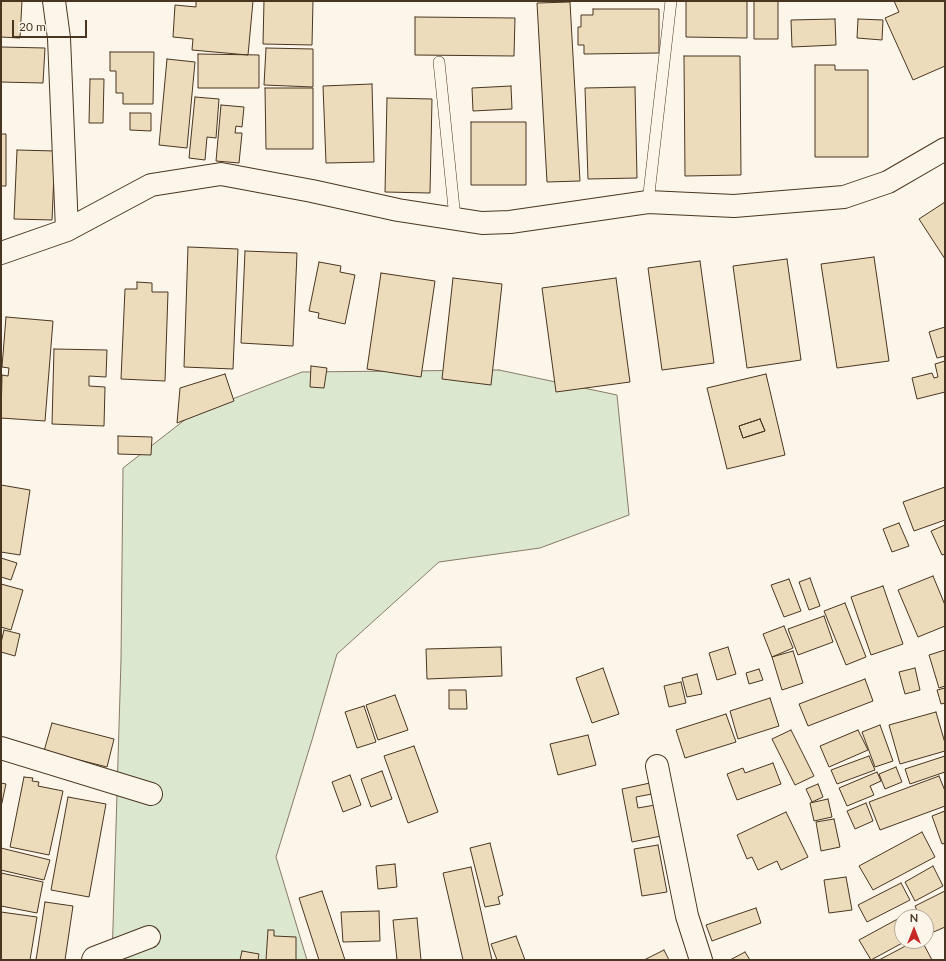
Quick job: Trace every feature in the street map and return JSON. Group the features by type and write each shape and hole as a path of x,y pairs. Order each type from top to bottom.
{"street":[{"path":"54,1 59,38 67,230"},
{"path":"1,252 67,230 151,185 222,174 312,191 398,210 482,223 510,222 648,202 734,206 844,197 888,182 945,150"},
{"path":"1,748 151,794"},
{"path":"657,766 687,916 702,960"},
{"path":"93,960 94,958 149,937"}],"lane":[{"path":"648,202 671,1"},
{"path":"440,62 455,218"}],"green space":[{"path":"499,370 617,395 629,515 540,548 439,562 337,654 276,857 307,960 112,960 121,660 123,468 191,415 302,372"}],"building":[{"path":"1,1 22,1 20,38 1,37"},
{"path":"196,1 253,1 248,55 192,50 193,39 173,37 175,5 196,7"},
{"path":"264,1 313,1 312,45 263,44"},
{"path":"686,1 747,1 747,38 686,37"},
{"path":"754,1 778,1 778,39 754,39"},
{"path":"894,1 945,1 945,66 913,80 885,18 899,12"},
{"path":"570,2 580,181 547,182 537,3"},
{"path":"593,9 659,9 659,53 584,54 584,45 578,45 578,27 581,27 581,15 593,15"},
{"path":"415,17 515,18 514,56 415,55"},
{"path":"835,19 836,45 792,47 791,20"},
{"path":"858,19 883,20 882,40 857,38"},
{"path":"1,47 45,48 43,83 1,82"},
{"path":"266,48 313,49 313,87 264,85"},
{"path":"110,52 154,52 153,104 123,104 123,93 116,93 116,71 110,71"},
{"path":"198,54 259,55 259,88 198,88"},
{"path":"684,56 740,56 741,175 685,176"},
{"path":"167,59 195,62 187,148 159,145"},
{"path":"815,65 835,65 835,70 868,70 868,157 815,157"},
{"path":"90,79 104,79 103,123 89,123"},
{"path":"372,84 374,162 326,163 323,86"},
{"path":"511,86 512,109 473,111 472,88"},
{"path":"635,87 637,178 588,179 585,88"},
{"path":"265,88 313,88 313,149 266,149"},
{"path":"195,97 219,99 216,138 207,137 205,160 189,158"},
{"path":"387,98 432,99 430,193 385,192"},
{"path":"221,105 244,107 242,127 236,126 235,133 242,133 239,163 216,161"},
{"path":"130,113 151,113 151,131 130,130"},
{"path":"471,122 526,122 526,185 471,185"},
{"path":"1,134 6,134 6,186 1,186"},
{"path":"17,150 55,151 52,220 14,219"},
{"path":"945,202 945,259 919,219"},
{"path":"188,247 238,249 233,369 184,367"},
{"path":"245,251 297,253 293,346 241,343"},
{"path":"874,257 889,361 837,368 821,264"},
{"path":"787,259 801,360 747,368 733,266"},
{"path":"700,261 714,363 662,370 648,268"},
{"path":"319,262 341,266 340,272 355,275 345,324 318,318 319,313 309,311"},
{"path":"381,273 435,281 421,377 367,369"},
{"path":"453,278 502,284 491,385 442,379"},
{"path":"616,278 630,382 556,392 542,288"},
{"path":"137,282 152,283 152,292 168,292 165,381 121,379 125,289 137,289"},
{"path":"6,317 53,321 45,421 1,418 2,375 8,376 9,368 2,367"},
{"path":"945,327 945,356 937,358 929,332"},
{"path":"54,349 107,350 106,377 89,376 89,386 105,387 104,426 52,424"},
{"path":"945,361 945,392 917,399 912,378 932,373 934,378 938,377 935,364"},
{"path":"311,366 327,368 324,388 310,387"},
{"path":"225,374 234,401 177,423 180,388"},
{"path":"766,374 785,455 727,469 707,388","holes":["760,419 765,431 743,438 739,426"]},
{"path":"760,419 765,431 743,438 739,426"},
{"path":"118,436 152,437 151,455 118,454"},
{"path":"1,485 30,490 20,555 1,552"},
{"path":"945,487 945,520 914,531 903,502"},
{"path":"899,523 909,546 892,552 883,529"},
{"path":"945,525 945,554 942,555 931,531"},
{"path":"1,558 17,563 11,580 1,577"},
{"path":"933,576 945,605 945,626 918,637 898,590"},
{"path":"810,578 820,606 809,610 799,582"},
{"path":"789,579 801,611 784,617 771,585"},
{"path":"1,584 23,590 11,630 1,627"},
{"path":"883,586 903,644 871,655 851,597"},
{"path":"845,603 866,657 846,665 824,611"},
{"path":"824,616 833,642 798,655 788,629"},
{"path":"784,626 793,648 772,657 763,634"},
{"path":"4,630 20,634 15,656 1,652 1,643"},
{"path":"501,647 502,676 427,679 426,649"},
{"path":"728,647 736,674 717,680 709,653"},
{"path":"945,650 945,686 939,688 929,655"},
{"path":"793,651 803,683 782,690 772,657"},
{"path":"603,668 619,714 592,723 576,678"},
{"path":"915,668 920,690 905,694 899,672"},
{"path":"759,669 763,680 749,684 746,673"},
{"path":"697,674 702,694 687,697 682,678"},
{"path":"865,679 873,701 808,726 799,704"},
{"path":"681,682 686,703 669,707 664,686"},
{"path":"945,688 945,703 941,704 937,690"},
{"path":"449,690 466,690 467,709 449,709"},
{"path":"395,695 408,730 378,740 366,705"},
{"path":"770,698 779,726 738,739 730,711"},
{"path":"364,706 376,742 357,748 345,712"},
{"path":"936,712 945,743 945,751 900,764 889,725"},
{"path":"726,714 736,742 685,758 676,730"},
{"path":"52,723 114,739 107,767 44,751"},
{"path":"880,725 893,761 875,767 862,732"},
{"path":"791,730 814,776 795,785 772,739"},
{"path":"858,730 868,750 829,767 820,746"},
{"path":"588,735 596,765 558,775 550,744"},
{"path":"414,746 438,812 408,823 384,756"},
{"path":"869,756 875,770 837,784 831,770"},
{"path":"945,756 945,772 910,784 905,769"},
{"path":"773,763 781,784 737,800 727,774 743,768 745,773"},
{"path":"896,767 902,782 885,789 879,774"},
{"path":"382,771 392,799 371,807 361,779"},
{"path":"877,772 881,781 870,786 874,795 847,806 839,788"},
{"path":"350,775 361,805 343,812 332,782"},
{"path":"939,776 945,791 945,806 880,830 869,802"},
{"path":"24,777 33,778 32,781 39,782 38,786 63,791 49,855 10,847"},
{"path":"1,783 6,784 1,807"},
{"path":"650,783 652,794 636,797 638,808 655,805 661,836 632,842 622,789"},
{"path":"818,784 823,797 812,802 806,789"},
{"path":"68,797 106,804 89,897 51,890"},
{"path":"828,799 832,817 814,821 810,803"},
{"path":"866,803 873,821 855,829 847,811"},
{"path":"945,811 945,843 942,844 932,816"},
{"path":"786,812 808,857 781,870 777,861 758,870 752,857 747,859 737,835"},
{"path":"834,819 840,847 821,851 816,822"},
{"path":"922,832 935,857 873,890 859,866"},
{"path":"490,843 503,895 498,897 500,904 485,907 470,848"},
{"path":"658,845 667,892 642,896 634,849"},
{"path":"1,848 50,860 44,880 1,870"},
{"path":"395,864 397,887 378,889 376,866"},
{"path":"933,866 943,886 915,901 905,882"},
{"path":"471,867 492,960 463,960 443,873"},
{"path":"1,873 43,882 37,913 1,906"},
{"path":"846,877 852,910 829,913 824,880"},
{"path":"901,883 910,900 867,922 858,905"},
{"path":"322,891 345,960 319,960 299,898"},
{"path":"945,891 945,927 934,932 934,909 916,909 915,906"},
{"path":"45,902 73,906 65,960 36,960"},
{"path":"756,908 761,923 712,941 706,925"},
{"path":"379,911 380,941 343,942 341,912"},
{"path":"1,912 37,917 30,960 1,960"},
{"path":"417,918 421,960 397,960 393,920"},
{"path":"894,921 894,948 871,960 859,940"},
{"path":"268,930 274,930 274,936 296,937 296,960 266,960"},
{"path":"516,936 525,960 497,960 491,944"},
{"path":"900,949 926,949 932,960 879,960"},
{"path":"664,950 669,960 644,960"},
{"path":"242,951 259,954 258,960 240,960"},
{"path":"745,952 750,960 730,960"}]}
